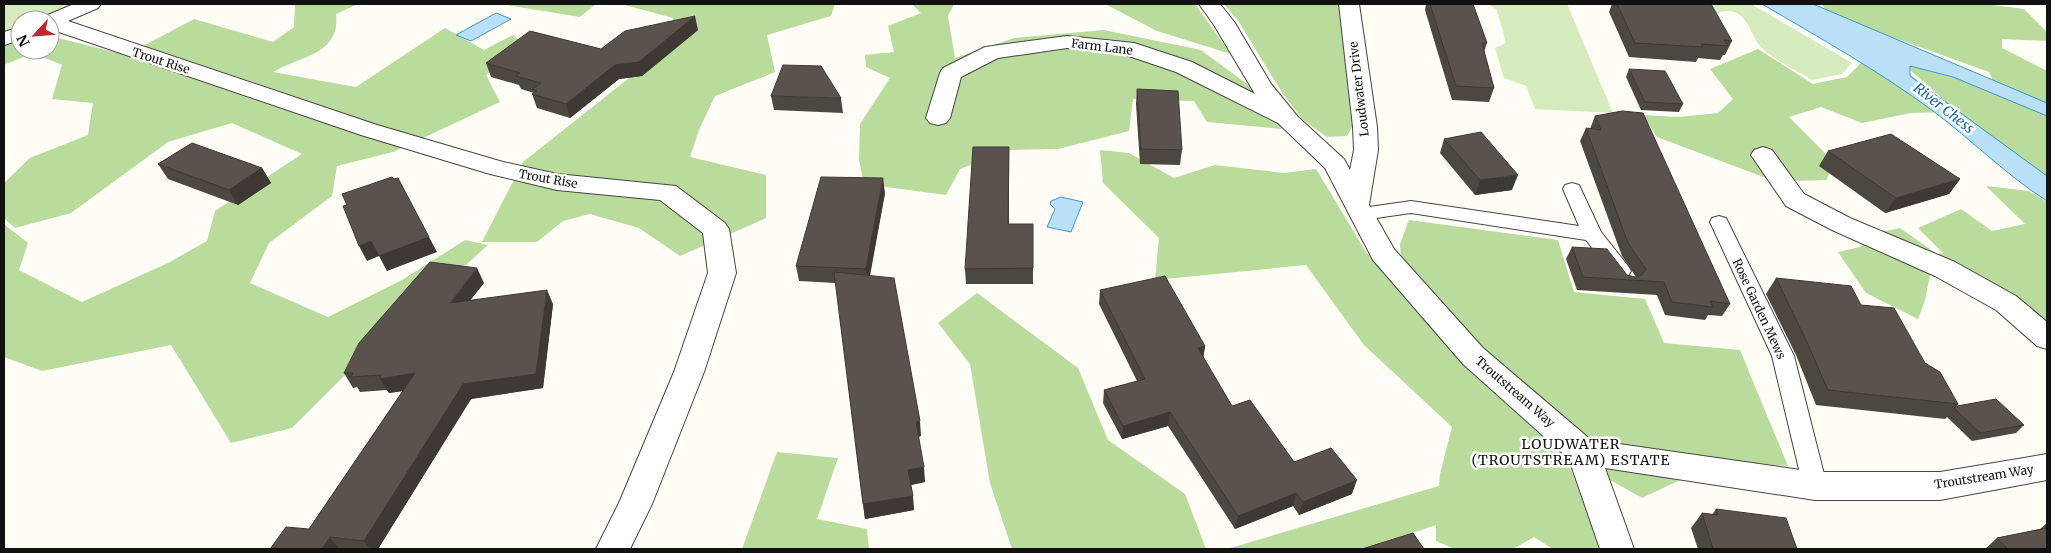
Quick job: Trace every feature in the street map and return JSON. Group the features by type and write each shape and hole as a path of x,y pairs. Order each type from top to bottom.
{"street":[{"path":"60,18 91,4"},
{"name":"Troutstream Way","path":"1208,4 1224,23 1261,87 1290,122 1335,164 1383,254 1473,356 1583,452 1815,486 1940,486 2047,467"},
{"name":"Loudwater Drive","path":"1349,4 1366,127 1366,150 1360,209"},
{"name":"Trout Rise","path":"60,25 369,130 499,169 557,182 667,192 716,230 722,273 688,372 635,504 613,549"},
{"name":"Farm Lane","path":"938,118 951,72 993,52 1067,42 1126,48 1184,67 1290,122"},
{"path":"1763,155 1795,200 1841,224 1945,269 2006,303 2047,338"},
{"path":"1583,452 1617,549"}],"lane":[{"path":"1572,189 1592,234 1628,281"},
{"path":"1360,209 1411,207 1592,234"},
{"name":"Rose Garden Mews","path":"1718,222 1783,356 1815,486"}],"green space":[{"path":"4,4 76,4 60,10 10,10 10,30 4,32"},
{"path":"295,4 358,4 336,14 336,28 332,38 325,46 273,72 356,87 445,28 484,50 513,35 525,46 486,75 500,102 393,152 337,166 332,196 269,243 250,283 328,317 402,280 465,240 488,245 368,352 292,428 231,443 171,345 42,371 4,357 4,224 28,243 19,270 82,302 168,263 207,241 215,211 302,154 232,123 168,142 71,213 15,228 4,218 4,183 30,158 88,135 93,103 52,99 62,65 50,60 60,60 60,38 126,55 194,19 273,42 294,27"},
{"path":"501,4 596,4 580,17"},
{"path":"621,4 835,4 831,16 767,35 775,72 715,96 699,130 690,157 766,175 766,218 680,256 639,228 590,214 563,221 537,242 482,242 523,162 662,52 673,18"},
{"path":"912,4 954,4 948,16 955,58 1014,38 1104,30 1201,50 1251,87 1282,129 1207,122 1194,101 1133,99 1129,131 1058,149 1008,150 960,169 946,195 864,184 859,160 860,124 890,78 866,67 865,55 894,52 888,26 921,13"},
{"path":"1101,4 1195,4 1231,54 1157,31 1107,5"},
{"path":"1224,4 1339,4 1353,125 1347,136 1327,137 1302,119 1281,91 1239,22"},
{"path":"1488,4 1567,4 1613,113 1535,109 1526,86 1504,78 1495,48 1506,43 1497,10"},
{"path":"1699,4 1751,4 1852,63 1842,74 1812,80 1765,51 1759,45 1743,18 1737,13 1730,11 1720,12 1717,15"},
{"path":"1822,4 1985,4 2024,9 2047,32 2047,41 2002,39 2002,48 2047,71 2047,193 1898,59 1997,89 1989,72 1828,14"},
{"path":"10,41 10,60 16,60 4,65 4,43"},
{"path":"1758,49 1813,84 1847,77 1867,57 1899,65 1955,112 1911,113 1862,123 1821,107 1789,117 1832,160 1827,180 1792,181 1766,178 1657,137 1643,115 1679,117 1718,113 1733,99 1710,69"},
{"path":"1100,150 1129,153 1174,178 1215,165 1284,173 1316,169 1366,252 1412,299 1401,258 1400,244 1409,220 1558,240 1574,292 1645,299 1664,343 1740,350 1788,466 1720,461 1642,498 1566,455 1600,549 1553,549 1534,537 1513,549 1455,549 1436,541 1436,525 1365,549 1227,549 1439,486 1440,474 1452,427 1364,345 1306,265 1155,280 1159,238 1103,183"},
{"path":"1986,186 2029,191 2047,202 2047,332 2012,303 1936,269 1930,275 1925,300 1918,319 1866,293 1838,252 1860,247 1876,233 1900,228 1937,254 1943,253 1918,228 1961,209 1992,231 2025,224"},
{"path":"977,293 1078,368 1108,440 1185,494 1206,549 1012,549 990,483 970,364 938,323"},
{"path":"777,452 838,458 817,519 867,529 869,549 742,549"}],"water":[{"name":"River Chess","path":"1762,4 1813,4 2047,103 2047,116 1953,77 1910,66 1910,76 2047,176 2047,201 2017,180 1913,96 1849,55"},
{"path":"496,13 511,19 471,41 456,35"},
{"path":"1061,197 1083,202 1071,232 1047,227 1055,209 1050,204 1051,201"}],"building":[{"path":"1430,4 1473,4 1487,43 1482,43 1494,88 1456,86"},
{"path":"1617,4 1711,4 1732,41 1724,40 1728,46 1701,44 1703,47 1635,43"},
{"path":"695,16 639,62 615,65 566,104 532,94 537,91 533,89 541,83 516,76 520,73 486,63 530,31 601,49 625,31"},
{"path":"783,65 821,66 841,98 771,96"},
{"path":"1629,69 1665,71 1683,104 1645,102"},
{"path":"1137,89 1178,91 1182,150 1141,149"},
{"path":"1622,111 1643,113 1730,304 1710,301 1713,307 1672,302 1664,282 1583,277 1572,247 1607,249 1627,275 1635,277 1642,275 1646,269 1628,243 1586,128 1601,130 1595,116"},
{"path":"1481,132 1518,175 1480,180 1444,139"},
{"path":"1891,134 1960,179 1896,198 1828,151"},
{"path":"192,143 262,168 229,190 158,164"},
{"path":"973,147 1009,147 1008,224 1033,224 1033,268 965,269"},
{"path":"392,177 394,179 398,178 429,237 379,256 371,241 359,246 343,206 347,205 342,194"},
{"path":"821,177 883,178 866,269 796,266"},
{"path":"430,262 477,268 450,303 547,290 536,374 463,384 364,541 330,537 322,549 270,549 286,527 309,529 415,373 380,379 381,375 351,377 353,373 344,373 359,343"},
{"path":"834,272 894,278 920,421 916,422 924,467 908,470 913,496 863,504"},
{"path":"1165,276 1205,346 1198,348 1232,406 1250,400 1294,462 1331,448 1357,480 1303,502 1296,493 1238,516 1170,412 1123,426 1104,390 1145,379 1100,290"},
{"path":"1776,278 1851,286 1861,305 1894,308 1925,363 1940,372 1958,404 1828,390"},
{"path":"1996,399 2024,425 1980,433 1954,408 1957,406"},
{"path":"1716,509 1786,518 1797,549 1713,549 1702,513 1718,515"},
{"path":"2047,528 2047,549 2008,549 1997,538"},
{"path":"1413,533 1424,549 1362,549"}],"district":[{"name":"LOUDWATER (TROUTSTREAM) ESTATE","path":"1571,452"}]}
